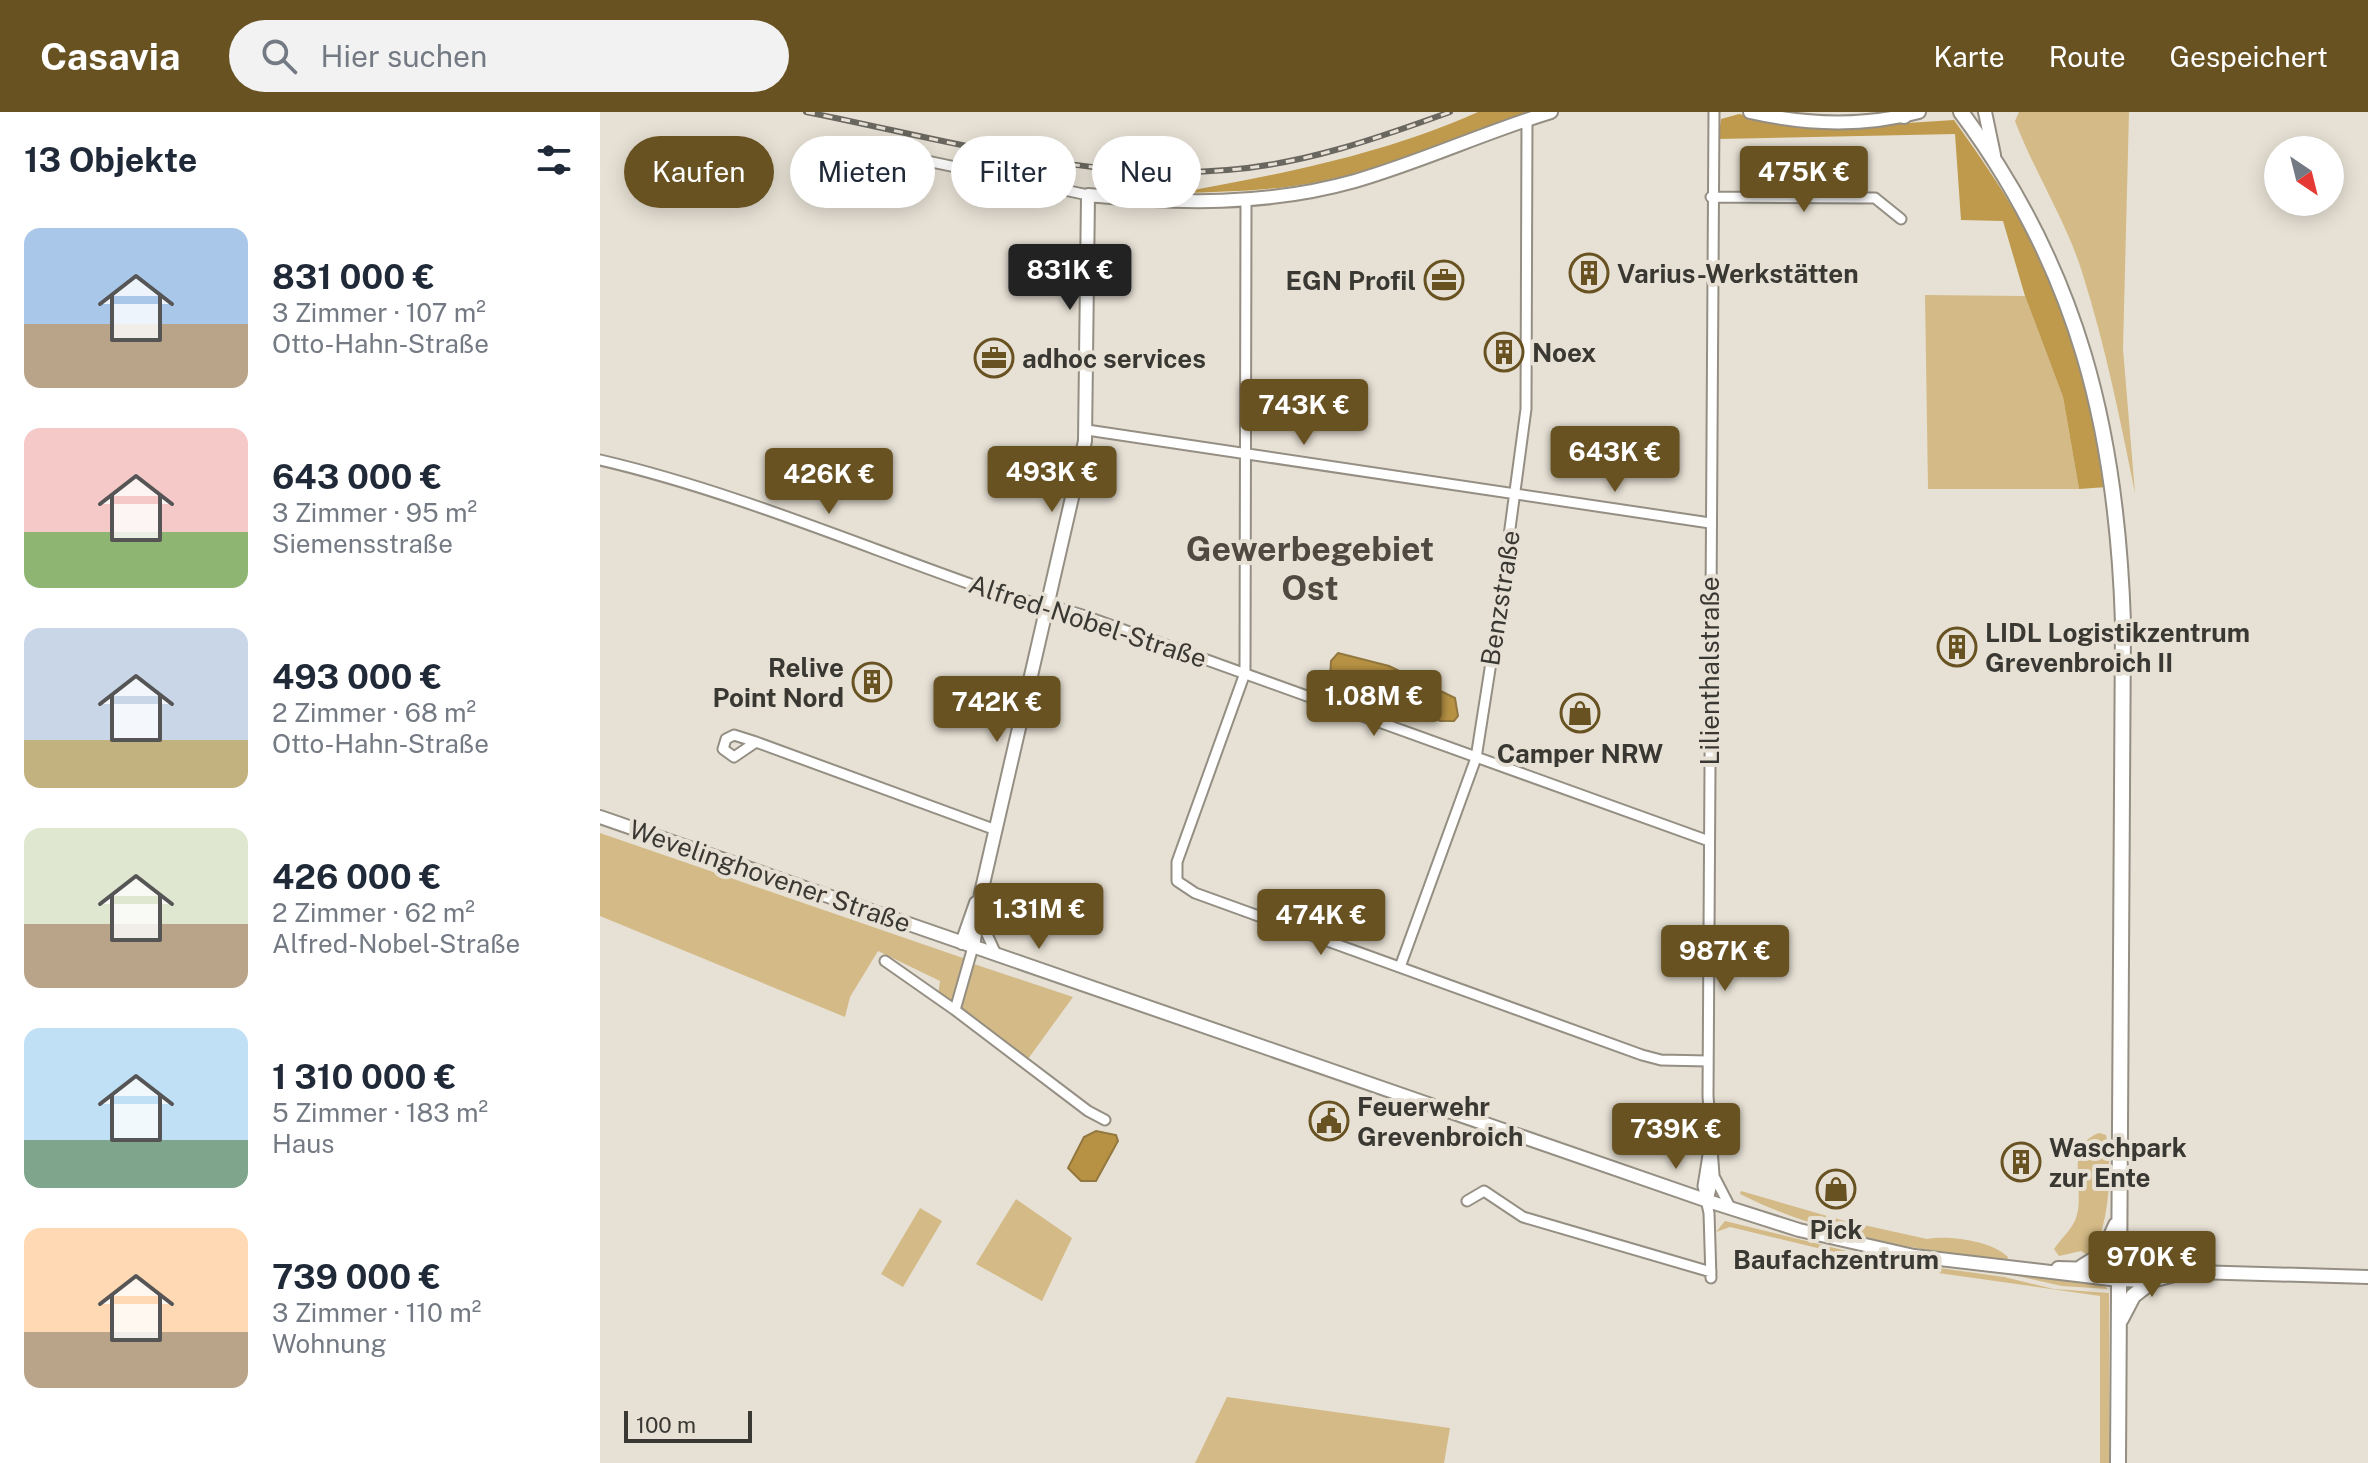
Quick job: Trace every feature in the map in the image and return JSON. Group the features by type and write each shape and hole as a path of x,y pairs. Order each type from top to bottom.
{"main road":[{"path":"1961,112 1996,162 2038,233 2071,308 2097,393 2115,492 2123,623 2118,1463"},
{"path":"2082,1267 2095,1261 2106,1250 2120,1213"},
{"path":"2119,1323 2133,1296 2152,1281"}],"street":[{"path":"935,163 1088,195 1180,202 1246,201 1355,181 1551,112"},
{"name":"Lilienthalstraße","path":"1714,112 1711,197 1708,1061 1710,1146 1714,1175 1731,1209"},
{"path":"1750,112 1831,123 1919,112"},
{"path":"1985,112 1988,137 1996,162"},
{"name":"Benzstraße","path":"1400,967 1476,758 1515,495 1527,383 1527,120"},
{"path":"955,1010 1050,604 1087,430 1088,195"},
{"path":"1711,197 1875,198 1901,219"},
{"path":"1246,201 1245,673 1177,862 1177,881 1195,893 1642,1055 1661,1060 1708,1061"},
{"path":"1087,430 1710,523"},
{"name":"Alfred-Nobel-Straße","path":"600,460 766,511 994,592 1050,604 1709,841"},
{"path":"756,742 996,830"},
{"name":"Wevelinghovener Straße","path":"600,817 1731,1209 1877,1248 1942,1260 2119,1274"},
{"path":"981,893 980,919 987,941 999,956"},
{"path":"968,945 980,919"},
{"path":"885,961 1088,1111 1105,1120"},
{"name":"Lilienthalstraße","path":"1467,1201 1484,1191 1523,1217 1711,1275 1708,1201 1703,1177 1710,1146"},
{"name":"Lilienthalstraße","path":"1708,1201 1714,1175"},
{"name":"Wevelinghovener Straße","path":"2039,1270 2082,1267 2119,1274"},
{"path":"2119,1274 2152,1281 2178,1274"},
{"path":"2119,1274 2368,1277"}],"shaded area":[{"path":"1478,112 1529,112 1422,152 1340,177 1279,188 1201,193 1201,188 1368,152"},
{"path":"2019,112 2129,112 2123,349 2135,493 2112,382 2076,253 2015,121"},
{"path":"1739,114 1813,129 1954,120 2032,241 2053,287 2082,371 2107,487 2079,489 2063,397 2025,296 2003,221 1961,220 1955,134 1718,139 1721,119"},
{"path":"1925,295 2025,296 2063,397 2079,489 1928,489"},
{"path":"1338,653 1389,666 1455,698 1458,716 1454,721 1440,721 1330,679 1331,661"},
{"path":"600,833 963,958 965,961 955,1000 952,1003 938,996 940,981 878,951 850,997 845,1017 600,916"},
{"path":"974,964 1073,997 1028,1059 961,1009"},
{"path":"1096,1131 1116,1135 1118,1141 1096,1181 1081,1181 1068,1168 1084,1137"},
{"path":"2099,1133 2106,1135 2109,1162 2108,1198 2101,1232 2088,1255 2081,1251 2059,1256 2054,1249 2074,1222 2078,1207 2078,1170 2082,1148 2088,1139"},
{"path":"1741,1191 1841,1220 1927,1239 1981,1243 2008,1257 2007,1260 1904,1246 1837,1231 1772,1208 1740,1194"},
{"path":"1016,1199 1072,1238 1042,1301 976,1264"},
{"path":"920,1208 942,1221 903,1287 881,1274"},
{"path":"1725,1221 1883,1260 2004,1277 2054,1289 2109,1293 2109,1463 2100,1463 2100,1296 1896,1267 1730,1227 1716,1232"},
{"path":"1744,1221 1895,1257 2102,1284 2108,1289 2062,1286 2013,1275 1900,1260"},
{"path":"1227,1397 1450,1428 1444,1463 1195,1463"}],"railway":[{"path":"806,112 1015,156 1121,170 1174,172 1256,167 1313,156 1450,112"}],"place":[{"name":"Varius-Werkstätten","path":"1589,273"},
{"name":"EGN Profil","path":"1444,280"},
{"name":"Noex","path":"1504,352"},
{"name":"adhoc services","path":"994,358"},
{"name":"LIDL Logistikzentrum Grevenbroich II","path":"1957,647"},
{"name":"Relive Point Nord","path":"872,682"},
{"name":"Camper NRW","path":"1580,713"},
{"name":"Feuerwehr Grevenbroich","path":"1329,1121"},
{"name":"Waschpark zur Ente","path":"2021,1162"},
{"name":"Pick Baufachzentrum","path":"1836,1189"}],"district":[{"name":"Gewerbegebiet Ost","path":"1310,568"}]}
